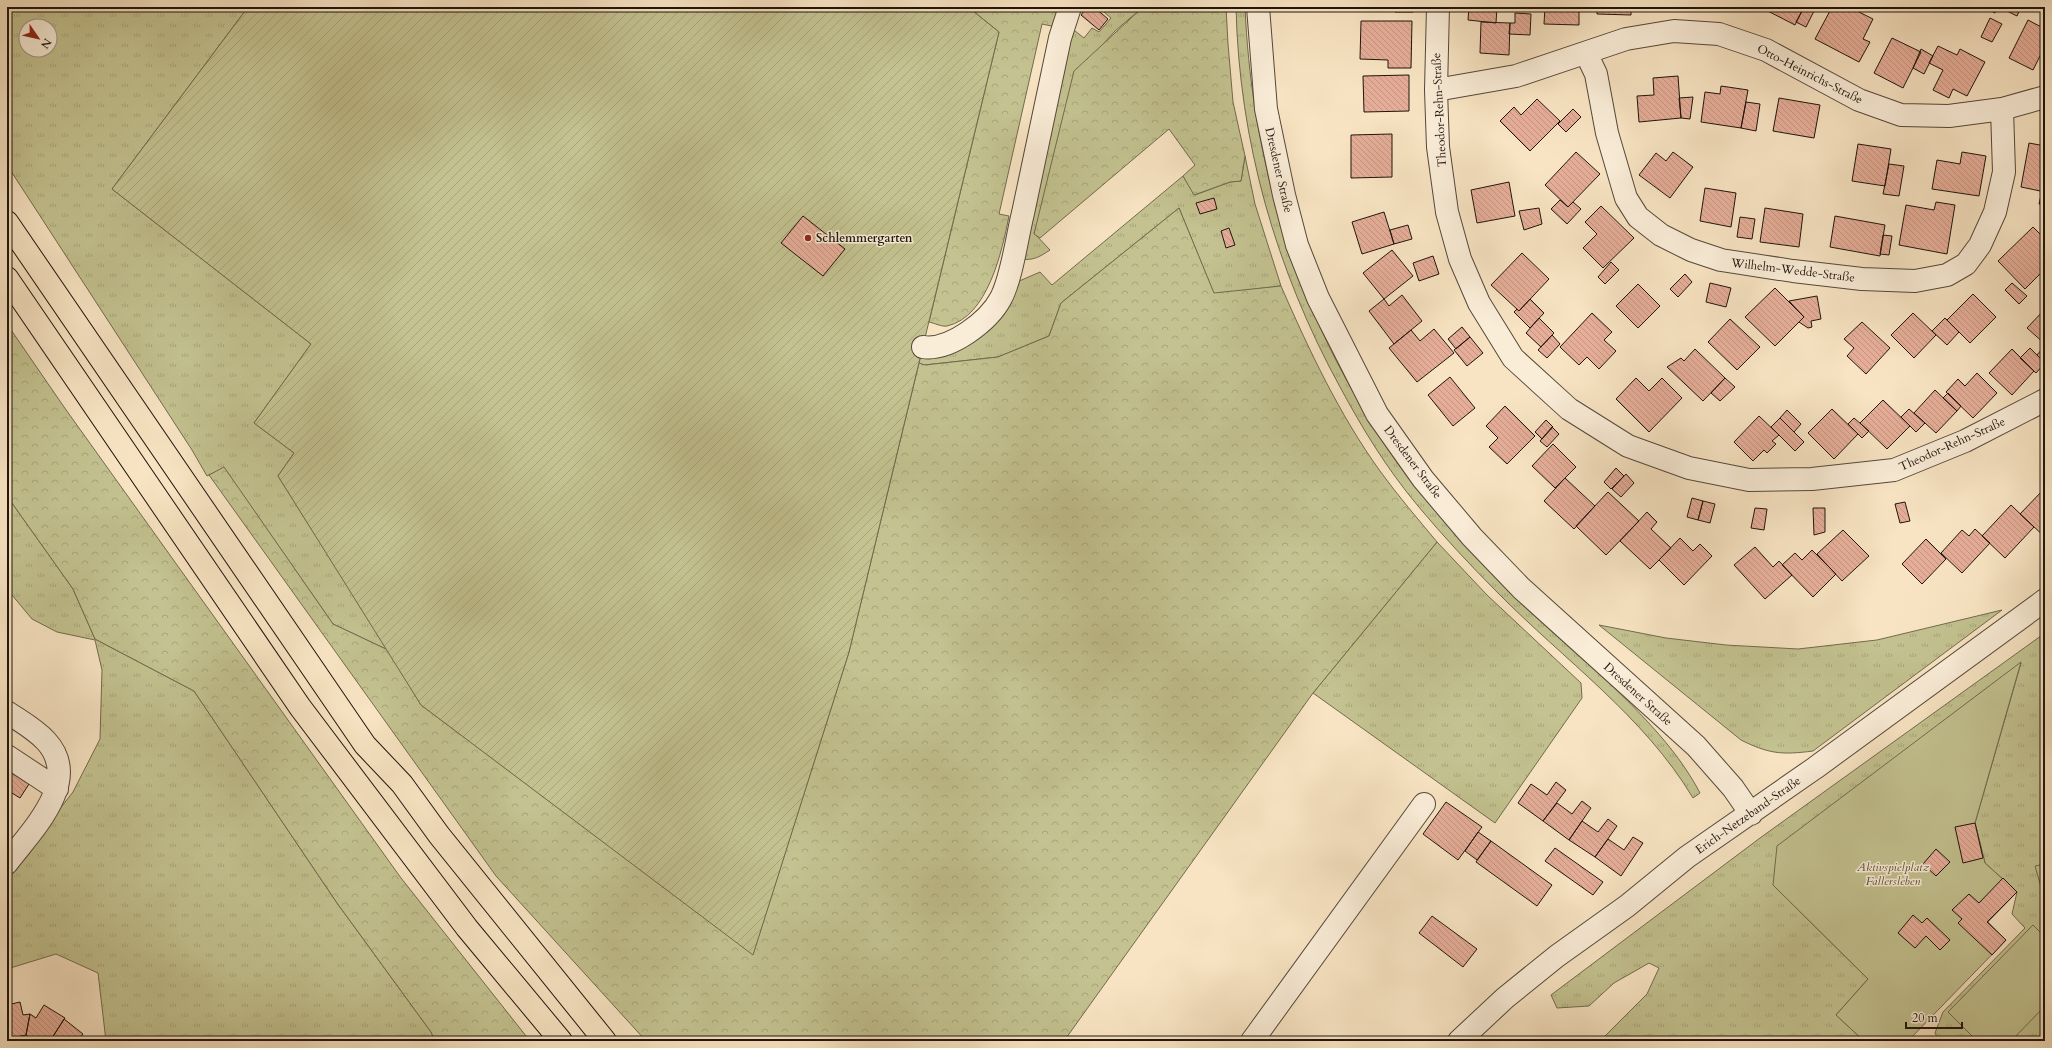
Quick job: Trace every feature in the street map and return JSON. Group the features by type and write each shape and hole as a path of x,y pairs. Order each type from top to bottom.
{"highway":[{"path":"7,222 365,745 402,784 439,835 605,1041"},
{"path":"7,278 300,707 467,928 561,1041"}],"street":[{"path":"923,347 942,346 972,330 990,314 1002,297 1017,238 1060,38 1070,7"},
{"name":"Dresdener Straße","path":"1258,7 1266,109 1284,195 1297,245 1318,298 1377,414 1423,479 1472,537 1521,588 1696,746 1733,788 1751,814"},
{"name":"Theodor-Rehn-Straße","path":"1438,7 1436,90 1438,148 1447,212 1460,259 1479,303 1514,358 1568,409 1628,446 1689,468 1749,480 1812,479 1894,470 1965,441 2045,400"},
{"name":"Otto-Heinrichs-Straße","path":"1436,90 1516,76 1626,39 1674,31 1719,34 1766,50 1858,100 1901,115 1949,116 2002,109 2045,97"},
{"name":"Wilhelm-Wedde-Straße","path":"1586,53 1596,74 1607,134 1626,198 1638,217 1661,235 1698,253 1721,260 1794,271 1862,279 1915,281 1947,275 1966,264 1980,245 1995,212 2004,172 2002,109"},
{"name":"Erich-Netzeband-Straße","path":"1459,1041 1505,998 1557,956 1627,906 1687,857 1751,814 2045,600"},
{"path":"7,712 39,734 54,752 59,777 54,800 7,863"},
{"path":"7,756 57,789"},
{"path":"1252,1041 1424,804"}],"green space":[{"path":"7,7 248,7 112,189 311,344 254,423 294,453 278,476 388,650 333,624 224,468 207,476 192,450 7,165"},
{"path":"248,7 968,7 999,32 849,652 753,955 421,705 278,476 294,453 254,423 311,344 112,189"},
{"path":"968,7 1063,7 1056,27 1042,24 999,214 1009,216 1002,247 991,281 973,310 961,320 945,326 929,322 999,32"},
{"path":"1098,7 1143,7 1115,31 1095,53 1034,233 1050,250 1033,259 1022,259 1070,27 1084,38 1092,28 1099,32 1111,18"},
{"path":"1143,7 1226,7 1233,102 1245,156 1241,181 1230,182 1194,195 1183,176 1195,165 1169,129 1040,238 1034,234 1074,71"},
{"path":"1236,7 1245,7 1255,109 1277,209 1292,257 1310,305 1356,397 1397,462 1415,486 1437,511 1462,538 1624,697 1666,742 1690,775 1700,793 1693,798 1673,768 1627,715 1602,690 1523,618 1437,528 1396,478 1357,418 1317,343 1297,297 1280,251 1265,203 1253,155 1245,106 1239,57"},
{"path":"1245,156 1255,204 1281,286 1214,294 1179,208 1061,303 1049,336 998,357 924,365 919,363 921,355 1017,282 1040,272 1052,285 1183,176 1195,195 1230,182 1241,181"},
{"path":"1179,208 1214,293 1281,286 1314,358 1351,427 1387,480 1437,542 1313,693 1064,1041 646,1041 496,876 209,475 224,467 333,624 388,650 421,705 753,954 849,652 919,363 925,365 998,357 1049,336 1061,303"},
{"path":"7,324 64,407 401,878 530,1041 435,1041 431,1032 337,903 194,691 95,639 73,589 7,496"},
{"path":"7,496 73,589 95,639 194,691 337,903 431,1032 435,1041 244,1041 239,1037 219,1041 106,1041 98,973 56,954 7,969 7,876 73,792 100,739 102,670 95,640 57,632 32,619 7,589"},
{"path":"1437,542 1487,595 1581,683 1582,698 1495,823 1313,693"},
{"path":"2002,610 1813,751 1793,753 1768,751 1741,740 1599,625 1666,638 1726,645 1798,649 1877,640"},
{"path":"2045,633 2045,1041 1939,1041 1935,1033 1943,1012 2025,928 2012,914 2017,892 1985,863 1975,823 2021,663 1773,885 1868,979 1836,1015 1864,1041 1600,1041 1647,994 1659,968 1649,963 1614,983 1589,1006 1557,1008 1551,995 1760,838"},
{"name":"Aktivspielplatz Fallersleben","path":"2021,662 1975,823 1985,863 2017,892 1988,922 2006,940 1908,1041 1864,1041 1836,1015 1868,979 1773,885 1777,846"},
{"path":"2045,864 2045,886 2041,887 2035,866"},
{"path":"2033,925 2045,937 2045,1006 2011,1041 1977,1041 1948,1012"}],"building":[{"path":"1087,7 1094,7 1108,19 1099,30 1081,15"},
{"path":"1395,7 1413,7 1413,12 1395,12"},
{"path":"1469,7 1497,7 1496,23 1468,20"},
{"path":"1545,7 1579,7 1579,25 1544,24"},
{"path":"1597,7 1631,7 1631,15 1597,14"},
{"path":"1656,7 1693,7 1692,11 1656,9"},
{"path":"1712,7 1745,7 1745,9"},
{"path":"1760,7 1804,7 1795,25"},
{"path":"1804,7 1815,9 1806,27 1796,22"},
{"path":"1832,7 1849,7 1873,19 1863,39 1870,42 1859,62 1815,39"},
{"path":"1984,7 1997,7 1995,13"},
{"path":"2009,7 2021,7 2017,16 2007,11"},
{"path":"1515,13 1531,14 1530,35 1509,34 1510,23 1515,23"},
{"path":"1990,18 2002,24 1992,42 1981,37"},
{"path":"2028,20 2045,29 2045,46 2033,70 2009,58"},
{"path":"1361,21 1412,21 1411,68 1388,68 1388,60 1360,59"},
{"path":"1481,22 1510,23 1509,55 1480,53"},
{"path":"1892,38 1921,52 1903,88 1874,73"},
{"path":"1938,46 1957,55 1960,49 1985,62 1967,96 1953,89 1949,98 1933,90 1943,70 1929,63"},
{"path":"1921,49 1933,56 1924,74 1913,68"},
{"path":"1409,75 1409,111 1364,112 1363,76"},
{"path":"1678,76 1681,118 1639,122 1637,96 1654,95 1653,78"},
{"path":"1721,86 1748,90 1741,128 1701,122 1705,92 1720,94"},
{"path":"1693,97 1690,119 1681,118 1679,98"},
{"path":"1779,98 1820,105 1814,138 1773,131"},
{"path":"1537,99 1560,121 1530,151 1500,121 1514,107 1521,115"},
{"path":"1746,102 1760,104 1756,131 1741,128"},
{"path":"1573,109 1581,117 1566,132 1558,124"},
{"path":"1392,134 1392,177 1351,178 1351,135"},
{"path":"2029,143 2045,146 2045,192 2021,187"},
{"path":"1858,144 1891,149 1885,186 1852,181"},
{"path":"1576,152 1600,174 1568,207 1545,185"},
{"path":"1673,152 1693,167 1670,198 1639,175 1656,153 1666,161"},
{"path":"1962,152 1986,156 1979,196 1932,189 1937,160 1960,164"},
{"path":"1889,164 1904,166 1899,196 1883,194"},
{"path":"1509,182 1515,216 1477,223 1471,190"},
{"path":"1705,188 1736,193 1731,227 1700,221"},
{"path":"2041,195 2045,196 2045,205 2039,204"},
{"path":"1214,198 1217,209 1200,214 1196,203"},
{"path":"1560,200 1568,207 1573,202 1581,209 1567,224 1551,209"},
{"path":"1936,202 1955,205 1947,254 1899,245 1906,205 1934,210"},
{"path":"1601,206 1634,238 1603,268 1583,248 1597,234 1585,222"},
{"path":"1539,208 1542,224 1524,230 1519,211"},
{"path":"1765,208 1803,214 1799,247 1760,242"},
{"path":"1384,212 1394,244 1362,254 1352,222"},
{"path":"803,216 845,249 823,276 781,243"},
{"path":"1835,216 1885,225 1880,256 1830,247"},
{"path":"1740,217 1755,219 1752,239 1737,237"},
{"path":"1408,225 1412,239 1394,244 1390,230"},
{"path":"2033,227 2045,239 2045,269 2025,289 1998,261"},
{"path":"1229,228 1235,245 1226,248 1221,231"},
{"path":"1883,235 1892,236 1889,255 1880,254"},
{"path":"1392,250 1413,276 1384,299 1363,273"},
{"path":"1522,253 1549,279 1519,311 1491,285"},
{"path":"1433,256 1439,274 1419,281 1413,263"},
{"path":"1611,262 1619,270 1605,284 1598,277"},
{"path":"1685,274 1692,282 1678,297 1670,289"},
{"path":"1710,283 1731,288 1726,307 1706,302"},
{"path":"2012,283 2027,296 2019,304 2005,290"},
{"path":"1638,284 1660,306 1638,328 1616,306"},
{"path":"1775,288 1804,317 1775,346 1745,317"},
{"path":"1973,294 1996,317 1970,343 1947,320"},
{"path":"1402,295 1422,321 1394,344 1369,311 1384,299 1389,306"},
{"path":"1817,296 1821,319 1811,321 1812,327 1808,328 1799,322 1804,317 1789,301"},
{"path":"1530,299 1544,313 1530,328 1514,312 1517,309 1519,311"},
{"path":"2045,309 2045,344 2027,328"},
{"path":"1592,313 1612,332 1604,340 1616,351 1599,369 1587,357 1579,365 1560,347"},
{"path":"1913,313 1936,335 1914,358 1891,335"},
{"path":"1539,318 1554,333 1541,347 1526,333"},
{"path":"1945,318 1959,332 1947,345 1932,331"},
{"path":"1730,319 1760,347 1737,370 1708,342"},
{"path":"1862,322 1890,348 1866,374 1847,356 1854,348 1844,339"},
{"path":"1462,327 1470,337 1456,349 1448,339"},
{"path":"1434,329 1454,353 1417,382 1389,348 1411,330 1420,341"},
{"path":"1552,335 1560,344 1547,358 1538,350"},
{"path":"1470,337 1483,353 1467,366 1454,350"},
{"path":"2030,348 2045,363 2036,373 2020,358"},
{"path":"2043,348 2045,349 2045,363 2037,355"},
{"path":"1695,349 1725,378 1703,401 1667,367 1681,358 1684,361"},
{"path":"2012,349 2034,371 2012,395 1989,373"},
{"path":"1977,373 1997,393 1973,418 1946,392 1958,379 1965,386"},
{"path":"1450,377 1475,408 1453,426 1428,395"},
{"path":"1636,378 1649,391 1662,378 1682,398 1649,432 1616,399"},
{"path":"1725,378 1735,387 1720,401 1711,393"},
{"path":"1935,390 1957,411 1936,433 1914,413"},
{"path":"1948,393 1961,406 1957,411 1943,398"},
{"path":"1883,400 1910,426 1887,449 1860,423"},
{"path":"1505,406 1535,436 1507,464 1489,447 1498,438 1486,426"},
{"path":"1832,409 1858,434 1834,459 1808,433"},
{"path":"1909,409 1925,423 1916,432 1901,417"},
{"path":"1787,410 1801,424 1794,432 1780,418"},
{"path":"1759,416 1779,435 1772,441 1776,444 1767,453 1764,450 1753,461 1734,442"},
{"path":"1780,418 1804,442 1795,451 1771,427"},
{"path":"1854,418 1869,431 1862,438 1848,424"},
{"path":"1546,420 1553,427 1542,439 1535,432"},
{"path":"1552,427 1559,434 1547,447 1540,441"},
{"path":"1553,444 1576,467 1555,488 1532,466"},
{"path":"1616,468 1624,476 1611,489 1604,482"},
{"path":"1626,474 1634,483 1621,497 1612,489"},
{"path":"1565,478 1595,506 1574,529 1544,501"},
{"path":"2045,488 2045,537 2020,514"},
{"path":"1608,492 1639,521 1606,555 1576,526"},
{"path":"1692,498 1703,501 1698,520 1687,517"},
{"path":"1703,501 1715,504 1710,523 1698,520"},
{"path":"1905,502 1910,521 1900,523 1895,504"},
{"path":"2011,505 2034,527 2005,558 1982,536"},
{"path":"1755,508 1767,509 1764,530 1751,528"},
{"path":"1813,508 1825,508 1825,532 1814,535"},
{"path":"1647,512 1657,522 1651,529 1671,548 1650,569 1620,541"},
{"path":"1975,529 1990,543 1962,573 1941,553 1962,530 1969,536"},
{"path":"1843,530 1869,556 1842,581 1817,554"},
{"path":"1680,538 1693,551 1700,544 1712,556 1684,585 1659,560"},
{"path":"1926,539 1946,559 1922,584 1902,564"},
{"path":"1755,547 1773,567 1779,561 1792,575 1765,599 1734,565"},
{"path":"1812,550 1836,574 1813,597 1782,565 1795,553 1802,560"},
{"path":"7,770 29,784 20,798 7,790"},
{"path":"1556,782 1566,790 1543,821 1518,803 1531,784 1547,795"},
{"path":"1582,801 1591,808 1569,840 1543,821 1557,803 1572,814"},
{"path":"1446,802 1482,827 1458,860 1423,834"},
{"path":"1608,819 1617,826 1595,857 1569,840 1582,821 1598,832"},
{"path":"1975,823 1983,858 1963,863 1955,827"},
{"path":"1478,832 1491,841 1477,860 1465,851"},
{"path":"1633,837 1643,843 1621,876 1595,857 1608,839 1624,850"},
{"path":"1491,841 1552,885 1537,906 1476,862"},
{"path":"1555,848 1603,882 1593,895 1545,861"},
{"path":"1936,849 1950,862 1936,876 1923,864"},
{"path":"2003,878 2017,892 1987,922 2006,940 1992,955 1958,923 1962,919 1952,910 1969,894 1979,903"},
{"path":"1913,915 1922,923 1927,918 1950,940 1940,950 1926,936 1915,948 1898,933"},
{"path":"1432,916 1477,949 1463,967 1419,933"},
{"path":"20,1002 23,1015 30,1014 26,1035 7,1039 7,1005"},
{"path":"44,1005 65,1018 50,1041 36,1041 26,1035 30,1014 36,1018"},
{"path":"64,1019 83,1034 78,1041 50,1041"},
{"path":"81,1037 86,1041 78,1041"}],"place":[{"name":"Schlemmergarten","path":"808,238"}]}
